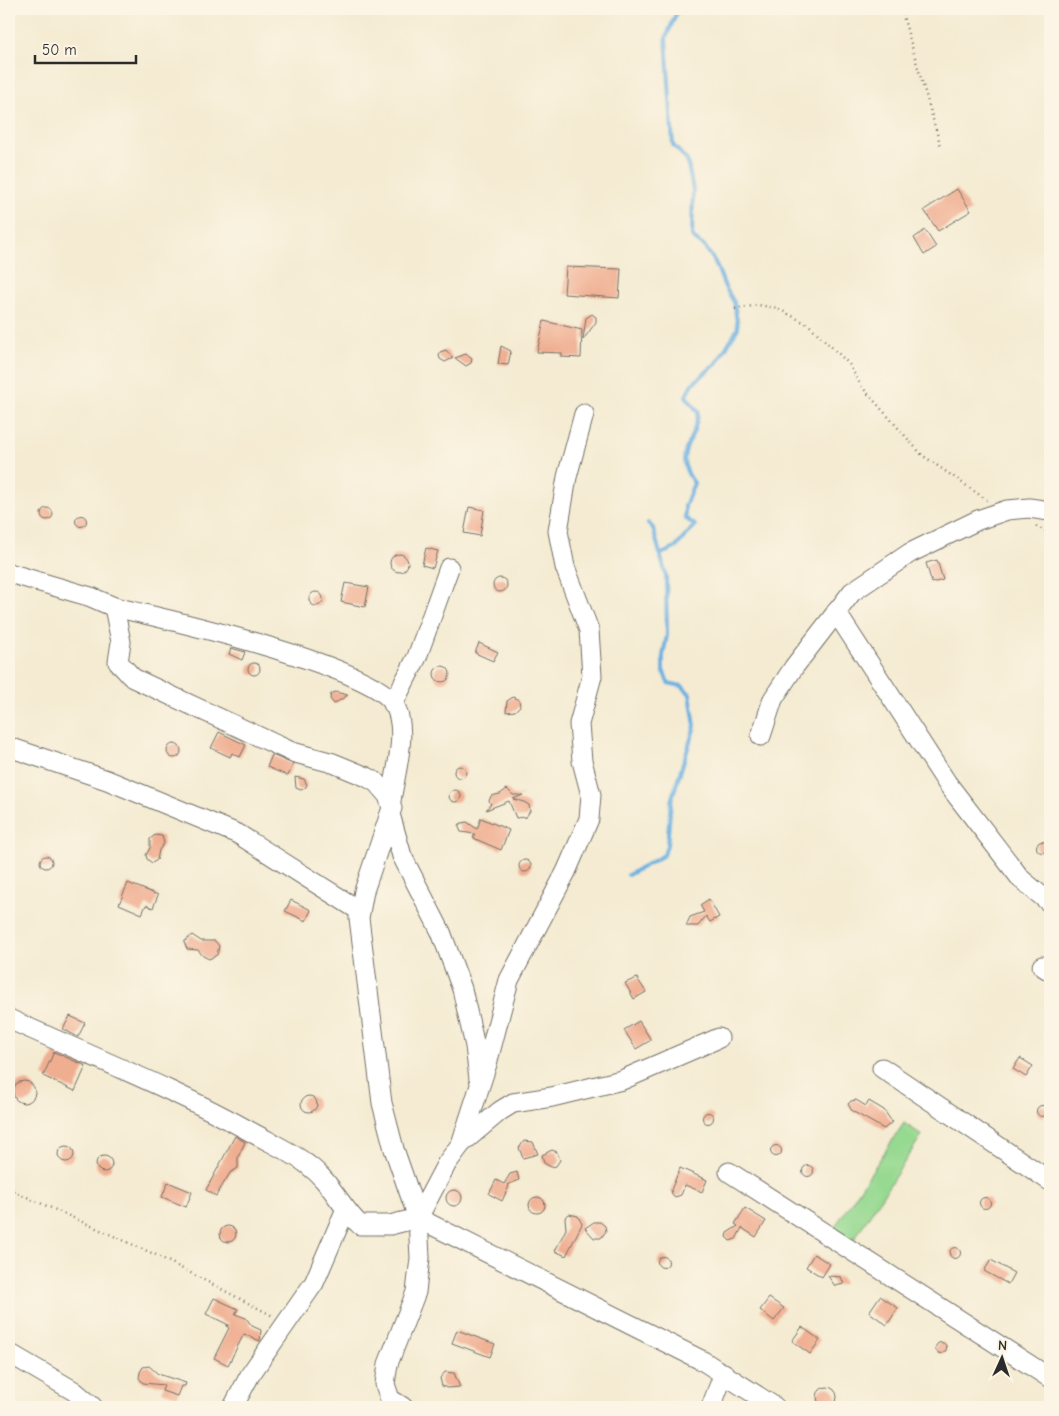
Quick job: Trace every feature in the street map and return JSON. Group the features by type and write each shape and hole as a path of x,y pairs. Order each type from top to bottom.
{"street":[{"path":"461,1144 480,1087 509,980 566,872 589,819 591,795 582,761 579,724 592,676 589,630 565,567 558,531 567,477 584,414"},
{"path":"761,736 773,699 794,667 852,592 910,553 978,520 1008,510 1029,508 1050,511"},
{"path":"393,704 417,657 449,568"},
{"path":"9,573 91,597 114,607 237,636 367,682 393,704 402,734 391,808 360,911 361,940 382,1103 394,1149 418,1218 420,1258 416,1292 388,1364 385,1384 390,1399 403,1407"},
{"path":"114,607 121,642 118,662 133,678 292,752 352,770 377,783 391,808 402,856 441,932 462,989 475,1046 480,1087"},
{"path":"836,612 947,783 1021,879 1050,903"},
{"path":"9,747 107,780 238,834 360,911"},
{"path":"9,1019 197,1103 274,1144 309,1165 328,1185 345,1211 360,1225 390,1225 418,1218 724,1373 775,1407"},
{"path":"418,1218 447,1163 461,1144 512,1103 552,1097 622,1080 719,1038"},
{"path":"882,1068 1050,1181"},
{"path":"729,1172 1050,1378"},
{"path":"233,1407 250,1375 314,1283 345,1211"},
{"path":"9,1353 74,1391 93,1407"},
{"path":"711,1407 724,1373"}],"path":[{"path":"901,9 941,147"},
{"path":"735,309 758,305 777,308 810,325 849,364 862,386 922,456 978,495 1050,534"},
{"path":"9,1189 156,1255 286,1323"}],"green space":[{"path":"904,1123 922,1135 851,1244 832,1231"}],"building":[{"path":"957,189 971,211 938,231 924,210"},
{"path":"925,230 936,247 924,255 914,238"},
{"path":"566,267 621,269 619,298 564,294"},
{"path":"592,314 596,317 596,322 583,340 586,318"},
{"path":"544,321 582,330 581,358 562,357 562,353 537,352"},
{"path":"501,346 511,351 508,365 498,364"},
{"path":"446,350 453,358 445,362 440,359 439,355 440,352"},
{"path":"466,354 472,359 471,363 466,366 455,358"},
{"path":"469,507 484,510 480,536 464,533"},
{"path":"45,508 49,508 53,514 49,520 45,520 41,516 41,512"},
{"path":"79,516 83,516 86,521 85,525 79,526 76,523 76,519"},
{"path":"426,548 438,551 433,568 422,565"},
{"path":"399,554 405,557 408,563 405,569 399,572 393,569 390,563 393,557"},
{"path":"937,560 943,580 932,583 926,563"},
{"path":"500,578 505,580 507,585 505,590 500,592 495,590 493,585 495,580"},
{"path":"345,583 369,587 365,607 341,602"},
{"path":"313,592 319,592 323,599 319,606 313,606 309,602 309,596"},
{"path":"479,643 498,652 493,661 475,653"},
{"path":"231,648 245,652 242,660 229,654"},
{"path":"252,663 256,663 260,669 256,675 252,675 248,671 248,667"},
{"path":"442,666 450,674 442,682 434,674"},
{"path":"335,692 348,695 334,704 330,699 331,694"},
{"path":"513,697 519,700 520,706 515,711 506,712 507,701"},
{"path":"219,732 246,745 240,757 232,753 230,757 211,748"},
{"path":"174,744 179,746 181,751 179,756 174,758 169,756 167,751 169,746"},
{"path":"272,755 293,764 288,776 267,767"},
{"path":"458,766 462,766 466,772 462,778 458,778 454,774 454,770"},
{"path":"295,777 304,779 307,785 305,788 301,790 296,788"},
{"path":"507,789 513,795 523,795 513,799 529,805 530,811 526,817 516,818 509,801 486,810 491,804 489,801 491,796 500,794"},
{"path":"453,790 457,790 461,796 457,802 453,802 449,798 449,794"},
{"path":"481,818 509,830 501,850 473,838 475,834 461,832 458,825 467,822 477,829"},
{"path":"155,835 162,836 164,843 159,850 157,860 152,863 147,859 146,855 150,848 150,839"},
{"path":"1040,842 1044,842 1047,847 1046,851 1040,852 1037,849 1037,845"},
{"path":"46,856 52,862 46,868 40,862"},
{"path":"523,860 527,860 531,866 527,872 523,872 519,868 519,864"},
{"path":"128,883 158,895 153,908 146,905 142,914 119,904"},
{"path":"709,899 719,917 710,922 706,916 698,926 686,926 690,917 704,912 700,905"},
{"path":"291,900 311,910 306,921 285,911"},
{"path":"192,935 201,941 215,941 219,946 217,955 209,959 198,950 187,949 184,942"},
{"path":"637,978 646,992 634,999 625,983"},
{"path":"70,1016 85,1023 78,1037 63,1029"},
{"path":"639,1021 651,1040 636,1049 624,1030"},
{"path":"54,1052 86,1066 75,1091 43,1076"},
{"path":"1020,1058 1033,1066 1026,1077 1013,1069"},
{"path":"24,1081 32,1084 35,1092 32,1100 24,1103 16,1100 13,1092 16,1084"},
{"path":"309,1096 315,1098 317,1104 315,1110 309,1112 303,1110 301,1104 303,1098"},
{"path":"856,1100 866,1106 869,1101 884,1110 892,1122 884,1129 852,1111 848,1104"},
{"path":"1042,1105 1048,1111 1042,1117 1036,1111"},
{"path":"708,1112 714,1118 708,1124 702,1118"},
{"path":"235,1136 245,1142 238,1157 238,1168 230,1173 216,1196 206,1190"},
{"path":"524,1141 533,1142 538,1154 523,1158 519,1148"},
{"path":"63,1146 69,1146 74,1151 72,1160 63,1162 58,1157 58,1151"},
{"path":"774,1146 778,1146 781,1151 780,1155 774,1156 771,1153 771,1149"},
{"path":"552,1150 557,1152 560,1160 556,1166 551,1167 544,1163 542,1155"},
{"path":"101,1156 107,1156 112,1161 110,1170 101,1172 96,1167 96,1161"},
{"path":"808,1165 814,1171 808,1177 802,1171"},
{"path":"680,1168 707,1180 702,1192 685,1185 681,1195 675,1197 672,1194 671,1190"},
{"path":"517,1172 519,1180 507,1185 509,1186 502,1201 489,1194 496,1180 504,1184 510,1174"},
{"path":"168,1182 192,1192 186,1207 162,1197"},
{"path":"451,1190 457,1190 462,1195 460,1204 451,1206 446,1201 446,1195"},
{"path":"534,1197 540,1197 545,1202 543,1211 534,1213 529,1208 529,1202"},
{"path":"985,1197 991,1203 985,1209 979,1203"},
{"path":"745,1208 766,1221 756,1237 742,1228 736,1239 730,1241 726,1237 727,1233 738,1226 735,1224"},
{"path":"569,1214 578,1216 582,1224 566,1256 555,1251 566,1229 565,1218"},
{"path":"594,1222 600,1222 605,1226 606,1231 601,1238 594,1238 585,1228"},
{"path":"225,1226 231,1226 236,1231 234,1240 225,1242 220,1237 220,1231"},
{"path":"955,1247 961,1253 955,1259 949,1253"},
{"path":"814,1254 830,1264 822,1277 806,1267"},
{"path":"663,1256 669,1262 663,1268 657,1262"},
{"path":"991,1260 1014,1273 1008,1284 984,1271"},
{"path":"828,1276 841,1277 844,1284 835,1286"},
{"path":"880,1296 898,1308 887,1325 869,1312"},
{"path":"214,1298 238,1309 235,1314 246,1318 252,1326 261,1330 260,1341 244,1334 228,1365 214,1358 229,1328 226,1326 229,1325 206,1314"},
{"path":"769,1298 784,1308 774,1321 760,1310"},
{"path":"802,1327 820,1340 810,1354 792,1341"},
{"path":"457,1330 495,1344 490,1357 452,1343"},
{"path":"939,1343 943,1343 946,1348 945,1352 939,1353 936,1350 936,1346"},
{"path":"149,1366 158,1374 186,1383 185,1386 181,1386 177,1396 162,1391 164,1385 143,1383 139,1378 140,1372 143,1367"},
{"path":"445,1372 454,1373 460,1387 447,1388 442,1386 440,1378"},
{"path":"823,1387 831,1387 837,1393 837,1401 831,1407 823,1407 817,1401 817,1393"}],"waterway":[{"path":"661,554 675,548 695,525 685,518 685,506 694,483 687,472 684,455 697,423 698,412 686,396 691,385 716,364 738,328 734,302 725,287 715,262 705,247 692,237 693,190 687,160 673,145 666,38 678,9"},
{"path":"628,875 664,855 667,845 671,801 695,726 690,694 682,686 668,683 663,670 663,656 667,635 666,576 653,528 648,523"}]}
